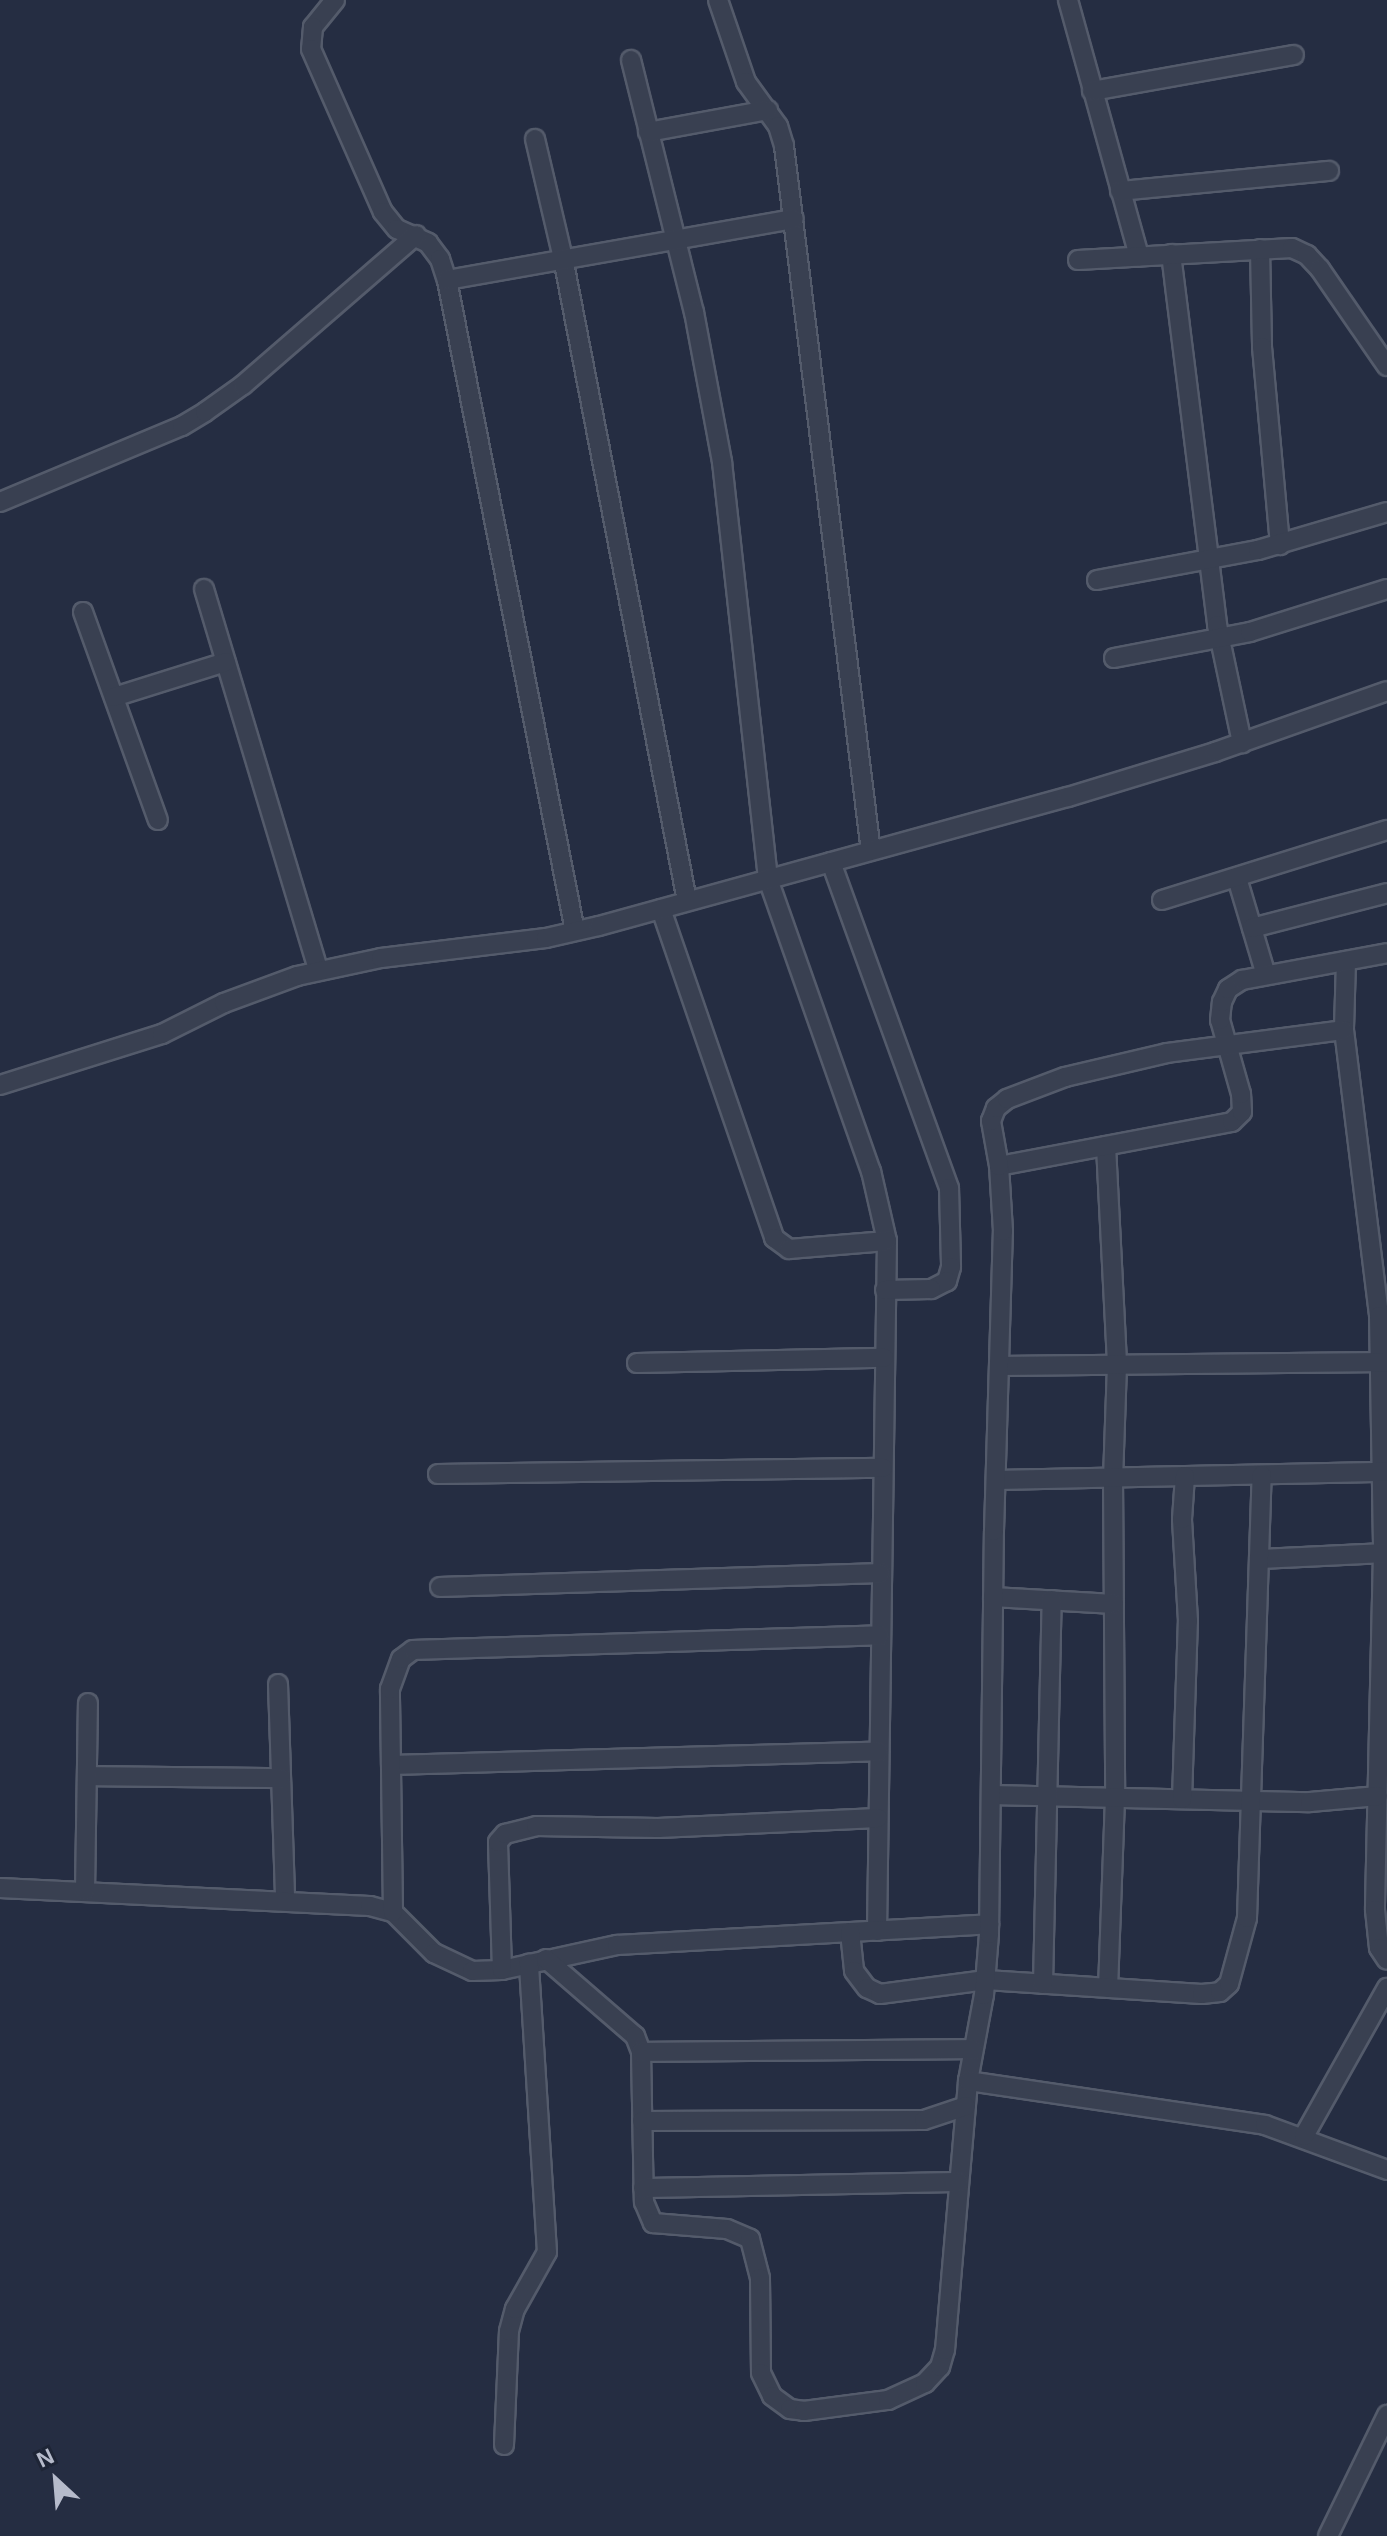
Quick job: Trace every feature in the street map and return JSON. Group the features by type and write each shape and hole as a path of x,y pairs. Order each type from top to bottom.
{"street":[{"path":"335,0 313,27 311,49 383,212 397,229 428,243 440,259 447,280 575,931"},
{"path":"718,0 746,82 768,110 784,146 871,851"},
{"path":"1068,0 1139,256"},
{"path":"1092,91 1294,55"},
{"path":"631,60 694,312 722,462 768,879 871,1171 887,1241 877,1931"},
{"path":"648,132 768,110"},
{"path":"535,139 563,258 687,901"},
{"path":"1120,191 1329,171"},
{"path":"447,280 794,219"},
{"path":"0,502 182,426 205,412 243,385 416,235"},
{"path":"1078,260 1292,248 1307,255 1387,366"},
{"path":"1260,249 1262,347 1280,545"},
{"path":"1171,254 1220,640 1242,743"},
{"path":"1097,580 1280,545 1387,512"},
{"path":"204,589 318,970"},
{"path":"1114,658 1220,640 1387,589"},
{"path":"83,612 158,820"},
{"path":"114,697 226,662"},
{"path":"0,1085 162,1034 247,993 318,970 408,953 575,931 661,909 1014,813 1242,743 1387,691"},
{"path":"1162,900 1387,830"},
{"path":"831,862 949,1188 951,1267 947,1281 931,1289 885,1290"},
{"path":"1237,878 1266,975"},
{"path":"1252,928 1387,893"},
{"path":"661,909 774,1238 789,1249 887,1241"},
{"path":"999,1166 1232,1122 1242,1112 1241,1094 1220,1020 1222,1002 1228,989 1242,980 1387,953"},
{"path":"1346,961 1344,1030 1383,1362 1385,1553 1375,1910 1379,1948 1387,1960"},
{"path":"537,1961 627,2025 641,2052 643,2188 647,2214 653,2223 727,2229 750,2239 760,2278 764,2383 780,2404 804,2411 888,2400 925,2383 940,2367 968,2081 986,1980 989,1924 993,1597 1003,1231 999,1166 991,1121 996,1108 1007,1099 1090,1071 1167,1053 1344,1030"},
{"path":"1106,1146 1117,1365 1113,1478 1115,1798 1108,1988"},
{"path":"637,1363 884,1358"},
{"path":"999,1366 1383,1362"},
{"path":"438,1474 883,1468"},
{"path":"996,1480 1385,1472"},
{"path":"850,1932 854,1971 867,1988 880,1994 986,1980 1202,1994 1220,1992 1229,1984 1247,1918 1262,1475"},
{"path":"1182,1799 1188,1621 1182,1519 1185,1476"},
{"path":"1259,1559 1385,1553"},
{"path":"440,1587 881,1573"},
{"path":"993,1597 1114,1604"},
{"path":"1043,1984 1052,1600"},
{"path":"393,1912 390,1689 401,1659 413,1650 880,1635"},
{"path":"278,1684 285,1900"},
{"path":"85,1891 88,1703"},
{"path":"391,1765 879,1751"},
{"path":"87,1776 281,1778"},
{"path":"991,1795 1310,1802 1378,1796"},
{"path":"502,1970 498,1842 505,1834 536,1826 658,1828 878,1818"},
{"path":"0,1888 370,1906 393,1912 422,1943 454,1965 472,1971 502,1970 617,1945 989,1924"},
{"path":"504,2445 509,2331 515,2309 547,2252 537,1961"},
{"path":"1304,2136 1387,1988"},
{"path":"641,2052 973,2049"},
{"path":"968,2081 1235,2119 1304,2136 1387,2170"},
{"path":"642,2121 924,2120 966,2106"},
{"path":"643,2188 959,2182"},
{"path":"1328,2536 1387,2415"}]}
